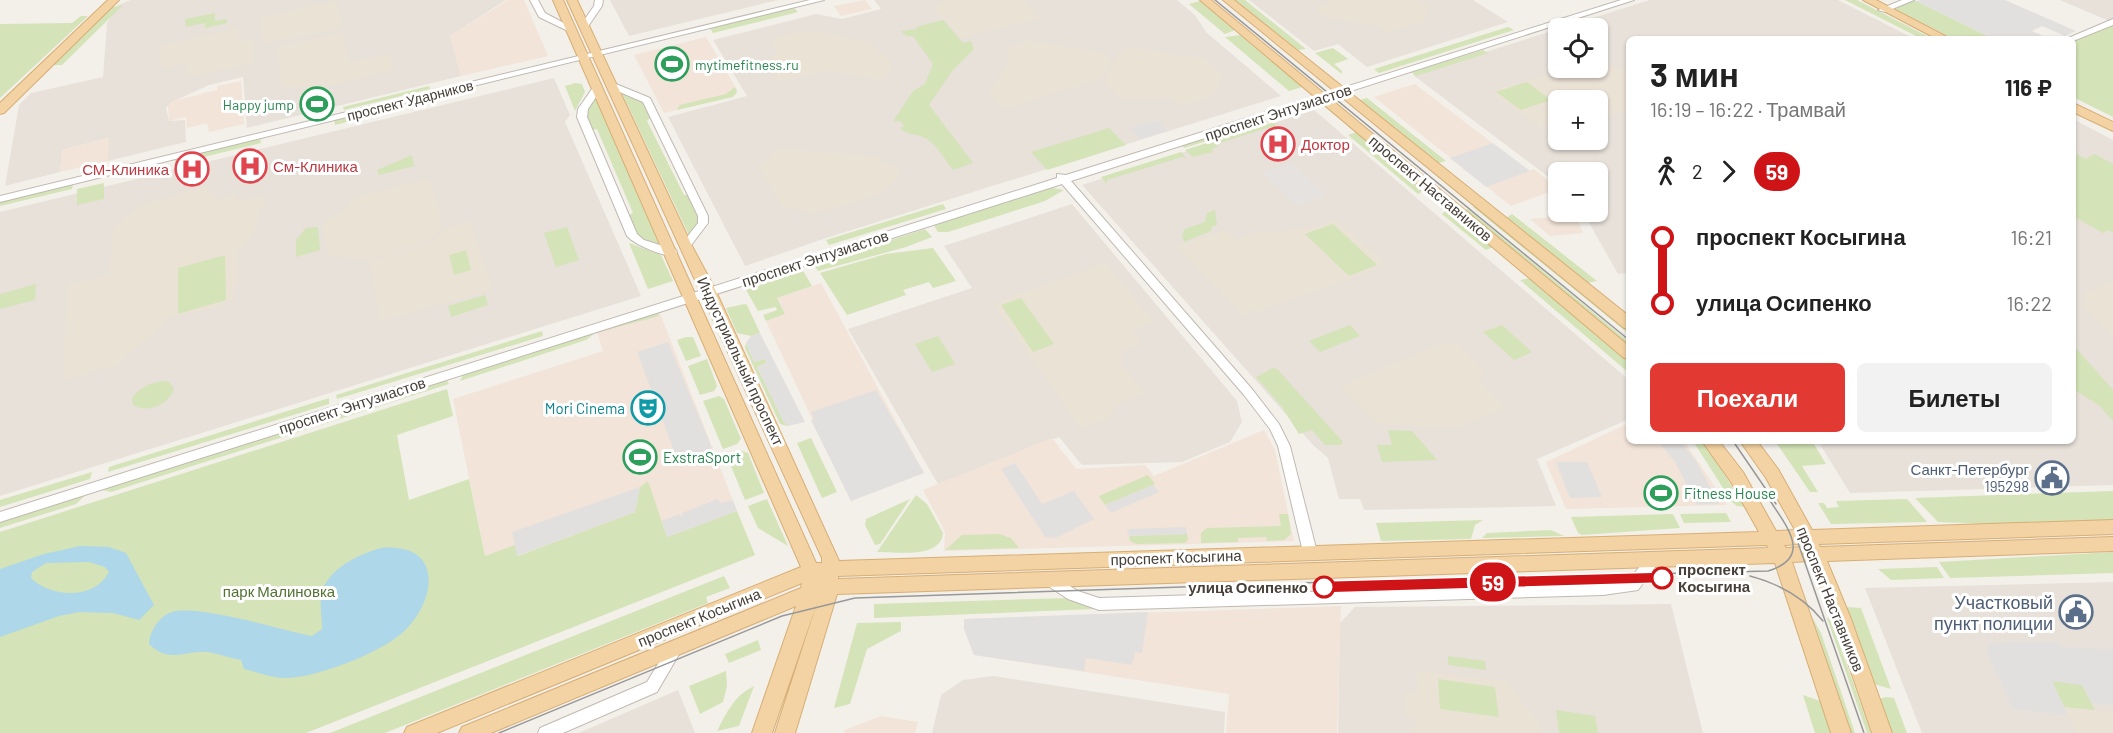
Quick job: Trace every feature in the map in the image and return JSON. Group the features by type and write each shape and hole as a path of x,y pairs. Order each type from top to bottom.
{"main road":[{"path":"0,104 108,0"},
{"path":"0,110 114,0"},
{"name":"Индустриальный проспект","path":"558,0 811,571 810,592 762,733"},
{"name":"Индустриальный проспект","path":"572,0 828,547 830,578 785,733"},
{"name":"проспект Наставников","path":"1205,0 1626,351"},
{"name":"проспект Наставников","path":"1228,0 1626,322"},
{"path":"1861,0 1940,36"},
{"path":"1868,0 1933,36"},
{"path":"2076,106 2113,125"},
{"name":"проспект Наставников","path":"1712,444 1737,477 1781,555 1841,733"},
{"name":"проспект Наставников","path":"1750,444 1774,478 1812,545 1882,733"},
{"name":"проспект Косыгина","path":"414,733 811,571 830,578 1047,578 1781,555 1812,545 2113,527"},
{"name":"проспект Косыгина","path":"469,733 810,592 830,578 1310,552 1772,538 1812,545 2113,544"}],"street":[{"path":"534,0 542,15 571,29"},
{"path":"584,26 598,6 598,0"},
{"name":"проспект Ударников","path":"0,197 807,0"},
{"name":"проспект Ударников","path":"596,52 819,0"},
{"name":"проспект Энтузиастов","path":"1340,90 1619,0"},
{"name":"проспект Энтузиастов","path":"0,517 709,289 1630,0"},
{"path":"1884,10 1910,0"},
{"path":"2076,37 2113,22"},
{"path":"611,85 647,100 704,216 704,223 686,246"},
{"path":"597,88 583,109 582,117 632,236 640,242 672,253"},
{"path":"1063,177 1275,427 1288,457 1310,552"},
{"name":"проспект Энтузиастов","path":"0,511 688,296"},
{"path":"1047,578 1073,595 1099,604 1603,589 1633,586 1654,559"},
{"path":"546,733 652,687 675,649"}],"shaded area":[{"path":"131,0 506,0 450,36 461,76 247,128 243,77 209,85 172,102 166,108 169,121 185,120 186,142 108,161 108,138 62,150 60,172 5,186 19,105 31,93 103,77 107,23 118,5"},
{"path":"508,0 524,0 548,56 461,76 450,36"},
{"path":"610,0 778,0 629,36"},
{"path":"865,0 872,9 841,16 834,6"},
{"path":"874,0 1177,0 1195,15 1206,32 1281,96 826,238 745,266 668,117 747,96 713,40 816,14 842,19 881,9"},
{"path":"947,0 1023,0 1040,18 961,38 933,8"},
{"path":"1249,0 1473,0 1508,22 1367,67 1338,44 1314,51"},
{"path":"1329,0 1418,0 1430,8 1423,22 1388,32 1381,27 1327,18 1316,10"},
{"path":"1650,0 1838,0 1909,36 1626,36 1626,273 1618,274 1589,222 1608,222 1608,162 1548,162 1548,176 1413,75 1548,32 1548,78 1608,78 1608,18 1592,18"},
{"path":"2005,0 2076,31 2065,36 2042,26 2032,31 2043,36 1988,36 1916,1"},
{"path":"2060,0 2113,0 2113,20 2109,21"},
{"path":"335,1 338,3 343,25 338,29 263,44 260,19 263,17"},
{"path":"238,28 239,42 254,39 254,63 187,77 186,63 165,68 160,65 160,46"},
{"path":"797,32 819,32 871,42 892,64 892,69 885,80 827,71 791,80 775,80 764,63 778,53 771,40"},
{"path":"339,33 344,34 348,60 354,62 390,53 393,71 317,88 281,87 277,47"},
{"path":"706,37 737,90 736,95 664,113 634,55"},
{"path":"1028,41 1101,52 1112,63 1100,79 1004,109 989,93 1010,60 1007,54 1008,47"},
{"path":"1130,47 1205,59 1223,75 1214,95 1179,106 1168,97 1120,99 1102,80 1110,72 1118,53"},
{"path":"1608,65 1626,69 1626,113 1608,116 1608,90 1548,90 1548,126 1540,127 1491,91 1548,74 1548,78 1608,78"},
{"path":"554,78 570,115 565,122 641,296 0,496 0,212"},
{"path":"241,81 244,124 209,132 207,123 187,128 186,117 169,121 168,105 177,100 217,90 217,86"},
{"path":"1415,84 1529,171 1534,169 1548,181 1548,193 1511,206 1374,97"},
{"path":"1314,110 1626,377 1626,420 1537,459 1556,506 1364,510 1360,499 1339,499 1328,458 1313,445 1082,185"},
{"path":"1153,121 1158,122 1167,131 1140,139 1130,128"},
{"path":"2076,121 2113,140 2113,485 1850,493 1820,444 2076,444"},
{"path":"109,138 108,161 60,172 62,150"},
{"path":"1493,143 1530,171 1486,187 1450,158"},
{"path":"778,148 880,157 884,165 893,163 901,175 880,194 814,214 782,206 759,167"},
{"path":"1291,163 1326,195 1297,206 1262,173"},
{"path":"430,178 443,226 429,242 369,260 328,256 322,224 326,220 342,213 356,197"},
{"path":"202,186 219,199 236,194 237,201 265,195 266,204 259,211 257,227 237,253 238,284 234,286 234,298 217,307 165,318 164,324 116,365 63,381 67,285 109,274 113,228 138,207"},
{"path":"1072,204 1237,401 1242,422 1230,442 1182,462 1082,465 1059,437 938,484 848,329 972,288 944,246"},
{"path":"1548,217 1548,222 1578,222 1583,233 1550,236 1530,219"},
{"path":"1337,220 1387,265 1257,312 1254,309 1246,312 1248,315 1244,317 1177,247 1225,230 1236,240 1260,231 1277,233 1290,228 1315,227"},
{"path":"471,221 492,290 380,321 369,262 431,243 442,230"},
{"path":"1105,263 1154,322 1133,330 1142,344 1122,351 1122,365 1145,394 1118,404 1110,417 1081,428 992,303"},
{"path":"2113,280 2113,338 2084,307 2084,294"},
{"path":"821,283 924,473 851,501 766,321 785,314 777,298"},
{"path":"660,313 737,511 667,537 656,505 517,556 485,556 453,399 603,351 597,332"},
{"path":"760,333 805,422 788,426 783,421 757,367 767,363 765,359 754,362 746,343 751,336"},
{"path":"1455,341 1485,370 1479,382 1505,408 1456,428 1378,424 1340,386 1444,342 1447,345"},
{"path":"668,342 712,448 678,461 637,352"},
{"path":"876,390 924,473 851,501 811,420 814,419 811,412"},
{"path":"1626,424 1626,444 1686,444 1727,505 1566,509 1546,462"},
{"path":"1264,430 1275,450 1294,541 944,551 945,532 923,490 1052,438 1076,469 1145,465 1154,476"},
{"path":"1661,444 1682,444 1696,461 1719,504 1697,505 1675,462"},
{"path":"1556,462 1587,462 1602,497 1570,498"},
{"path":"1015,463 1042,504 1074,491 1094,519 1055,538 1045,537 1001,469"},
{"path":"1153,485 1159,492 1111,513 1105,505"},
{"path":"640,487 635,512 517,556 512,532"},
{"path":"717,499 720,503 733,500 737,511 667,537 662,521 679,514 682,517 682,513"},
{"path":"1186,527 1187,534 1129,536 1127,529"},
{"path":"2113,582 2113,733 1922,733 1865,588"},
{"path":"1671,604 1703,733 1338,733 1340,623 1355,607"},
{"path":"1341,606 1337,733 1226,733 1229,694 974,655 964,629 964,619"},
{"path":"1148,612 1142,653 1135,652 1132,665 1086,658 1084,671 974,655 964,629 964,619"},
{"path":"2057,642 2062,648 2113,649 2113,705 2092,703 2082,685 2052,681 2068,715 2013,709 1986,651 1991,643"},
{"path":"1417,671 1506,681 1540,725 1542,733 1410,733 1417,723 1405,714 1405,693 1418,694"},
{"path":"994,676 1225,712 1224,733 932,733 941,695 963,680"},
{"path":"678,690 695,733 579,733 581,732"},
{"path":"2064,707 2113,712 2113,733 2077,733"},
{"path":"881,716 918,722 915,733 844,733 845,730"}],"green space":[{"path":"1235,0 1245,0 1306,49 1298,50"},
{"path":"1845,0 1857,0 1927,36 1916,36"},
{"path":"1914,0 1988,36 1948,36 1893,8"},
{"path":"1200,1 1235,30 1225,34 1189,4"},
{"path":"123,5 62,65 53,65 108,8"},
{"path":"794,8 798,12 713,33 710,28"},
{"path":"215,13 215,21 227,19 227,23 205,28 205,23 186,27 185,19"},
{"path":"81,16 88,16 0,98 0,24 72,23"},
{"path":"943,20 963,43 971,41 974,49 952,71 929,105 973,163 953,170 931,142 924,137 903,131 900,128 904,126 900,121 895,122 894,120 913,91 925,84 933,64 913,36 907,36 901,31 917,29 916,27"},
{"path":"2113,25 2113,117 2076,98 2076,40"},
{"path":"1508,27 1514,30 1379,73 1374,69"},
{"path":"1240,35 1302,87 1289,91 1225,37"},
{"path":"1333,48 1348,59 1334,64 1342,71 1342,74 1315,53"},
{"path":"1483,50 1488,53 1416,76 1411,72"},
{"path":"1527,82 1548,98 1548,101 1521,110 1496,92"},
{"path":"575,83 582,84 585,92 575,111 565,86"},
{"path":"429,86 430,89 344,110 343,107"},
{"path":"735,87 737,92 733,97 677,110 680,105 726,94"},
{"path":"454,91 455,95 335,125 334,120"},
{"path":"621,91 644,100 651,117 647,121 684,195 689,195 701,219 689,235"},
{"path":"596,98 659,245 636,237 628,216 633,213 597,129 592,130 585,116"},
{"path":"1367,98 1446,161 1438,163 1360,100"},
{"path":"1266,118 1272,121 1184,148 1182,145"},
{"path":"1274,122 1278,128 1270,127 1217,144 1218,146 1212,149 1213,152 1193,157 1185,150"},
{"path":"1109,128 1126,145 1047,170 1031,152"},
{"path":"1357,132 1425,190 1418,194 1348,135"},
{"path":"260,138 261,143 175,164 175,159"},
{"path":"1181,152 1186,158 1182,157 1107,180 1107,184 1101,177"},
{"path":"2076,154 2085,159 2095,154 2113,164 2113,233 2109,230 2103,233 2076,218"},
{"path":"412,155 414,166 379,175 377,170"},
{"path":"104,183 104,199 77,205 77,189"},
{"path":"73,184 72,189 0,206 0,202"},
{"path":"1048,187 1064,190 1045,201 948,232 938,232 933,224"},
{"path":"943,204 946,209 829,245 826,240"},
{"path":"1476,206 1626,329 1626,332 1473,207"},
{"path":"1448,209 1493,247 1486,250 1442,214"},
{"path":"1468,209 1626,340 1626,344 1465,210"},
{"path":"1215,210 1217,225 1212,227 1211,231 1184,242 1182,235 1185,229 1205,222 1207,213"},
{"path":"1512,214 1597,281 1587,283 1506,218"},
{"path":"1333,224 1377,265 1349,276 1305,234"},
{"path":"318,227 320,250 296,257 296,240 306,228"},
{"path":"567,227 579,260 556,267 544,233"},
{"path":"925,229 932,237 906,247 818,271 814,265"},
{"path":"629,243 661,255 673,281 648,289"},
{"path":"933,248 956,281 933,288 929,282 903,290 906,295 847,315 820,273 886,254"},
{"path":"466,250 471,270 454,275 449,255"},
{"path":"225,255 226,300 178,314 178,268"},
{"path":"802,269 812,286 777,298 785,314 766,321 763,315 777,310 776,307 758,311 746,290"},
{"path":"1531,278 1626,359 1626,370 1520,280"},
{"path":"36,284 35,300 0,309 0,294"},
{"path":"485,295 488,305 451,317 448,306"},
{"path":"1021,298 1054,344 1033,352 1001,305"},
{"path":"745,304 760,333 751,336 737,333 726,308"},
{"path":"657,312 659,316 595,333 586,340 460,381 464,373"},
{"path":"1350,325 1360,336 1320,352 1309,341"},
{"path":"1502,325 1532,352 1514,360 1483,332"},
{"path":"542,331 543,336 337,399 336,395"},
{"path":"938,336 955,364 932,372 915,344"},
{"path":"693,337 701,356 686,361 677,340"},
{"path":"746,343 754,362 765,359 767,363 757,367 788,426 780,424 745,348"},
{"path":"2076,348 2113,390 2113,421 2100,406 2076,391"},
{"path":"707,359 717,386 714,391 700,395 688,366"},
{"path":"1273,368 1277,369 1343,442 1341,445 1325,445 1312,430 1299,434 1282,407 1256,377"},
{"path":"445,378 449,384 111,492 99,489"},
{"path":"169,382 174,389 163,403 151,408 139,408 133,405 132,398 138,391 150,384"},
{"name":"парк Малиновка","path":"447,389 453,416 397,435 409,500 469,479 485,556 515,545 518,556 635,512 640,487 648,481 667,537 737,511 755,555 306,733 0,733 0,532"},
{"path":"719,396 724,399 741,439 737,444 723,449 703,401"},
{"path":"329,398 329,404 108,472 109,467"},
{"path":"1388,430 1412,431 1437,460 1382,462 1377,445 1392,445"},
{"path":"811,438 837,492 822,498 797,443"},
{"path":"1695,444 1705,444 1745,507 1737,506 1732,502"},
{"path":"1777,444 1814,444 1826,464 1802,466 1818,492 1810,492"},
{"path":"739,450 748,453 764,493 745,500 726,454"},
{"path":"92,472 90,479 0,507 0,500"},
{"path":"1148,475 1155,484 1105,505 1099,496"},
{"path":"2113,491 2113,520 1987,524 1938,522 1915,498"},
{"path":"89,492 76,504 0,528 0,520"},
{"path":"916,495 927,504 943,533 940,541 935,547 916,552 877,552"},
{"path":"767,499 788,546 758,528 748,506"},
{"path":"910,499 880,544 875,545 865,525 866,519"},
{"path":"1907,499 1927,522 1831,524 1818,503 1824,503 1827,508 1839,507 1836,501"},
{"path":"1726,513 1731,522 1684,523 1680,514"},
{"path":"1279,514 1288,514 1291,534 1284,540 1267,541 1266,537 1238,538 1238,542 1201,543 1201,533 1207,528 1281,526"},
{"path":"1673,514 1680,528 1582,535 1578,533 1571,517"},
{"path":"1483,520 1475,525 1471,539 1381,541 1376,523"},
{"path":"1551,530 1564,536 1482,538 1487,533"},
{"path":"999,534 1011,538 1019,548 945,550 962,535"},
{"path":"1187,534 1188,540 1185,543 1136,544 1130,541 1129,536"},
{"path":"2113,552 2113,573 1950,578 1939,562"},
{"path":"1937,567 1944,578 1891,580 1878,569"},
{"path":"724,576 730,588 706,597 708,603 385,733 330,733"},
{"path":"1068,598 1095,609 874,618 874,604"},
{"path":"1846,607 1861,608 1891,689 1874,684"},
{"path":"1812,617 1821,633 1855,733 1851,733"},
{"path":"1827,618 1830,618 1871,733 1867,733"},
{"path":"901,622 901,631 867,649 850,704 834,708 857,623"},
{"path":"758,640 761,650 729,663 725,654"},
{"path":"1448,656 1485,661 1486,670 1448,665"},
{"path":"726,671 727,686 723,702 700,714 689,686"},
{"path":"1438,679 1495,687 1499,717 1440,709"},
{"path":"2052,681 2082,685 2095,710 2064,707"},
{"path":"754,686 739,726 717,731 736,700"},
{"path":"1803,695 1820,701 1831,733 1815,733"},
{"path":"1894,698 1907,733 1892,733 1879,699"},
{"path":"1556,710 1595,716 1598,733 1559,733"}],"water":[{"path":"80,546 109,547 126,553 154,605 139,620 113,613 80,612 59,616 0,637 0,569 44,554","holes":["89,562 105,567 109,572 94,588 72,593 50,589 31,578 32,572 46,563"]},
{"path":"381,548 402,549 416,555 425,564 428,577 427,592 422,607 401,634 346,664 313,674 280,678 244,669 241,660 208,652 171,655 156,650 149,644 153,629 159,620 172,612 184,610 220,614 312,636 322,629 321,596 329,578 344,564"}],"tram line":[{"path":"1215,0 1626,338"},
{"path":"1735,444 1776,504"},
{"path":"499,733 782,616 855,598 1358,581 1768,571 1782,565 1790,558 1793,549 1788,530 1769,499"},
{"path":"1796,537 1864,733"},
{"path":"1750,576 1791,592 1823,621"},
{"name":"59","path":"1324,587 1662,578"}],"place":[{"name":"mytimefitness.ru","path":"672,64"},
{"name":"Happy jump","path":"317,104"},
{"name":"Доктор","path":"1278,144"},
{"name":"См-Клиника","path":"250,166"},
{"name":"СМ-Клиника","path":"192,169"},
{"name":"Mori Cinema","path":"648,408"},
{"name":"ExstraSport","path":"640,457"},
{"name":"Санкт-Петербург 195298","path":"2052,478"},
{"name":"Fitness House","path":"1661,493"},
{"name":"проспект Косыгина","path":"1662,578"},
{"name":"улица Осипенко","path":"1324,587"},
{"name":"Участковый пункт полиции","path":"2076,612"}]}
